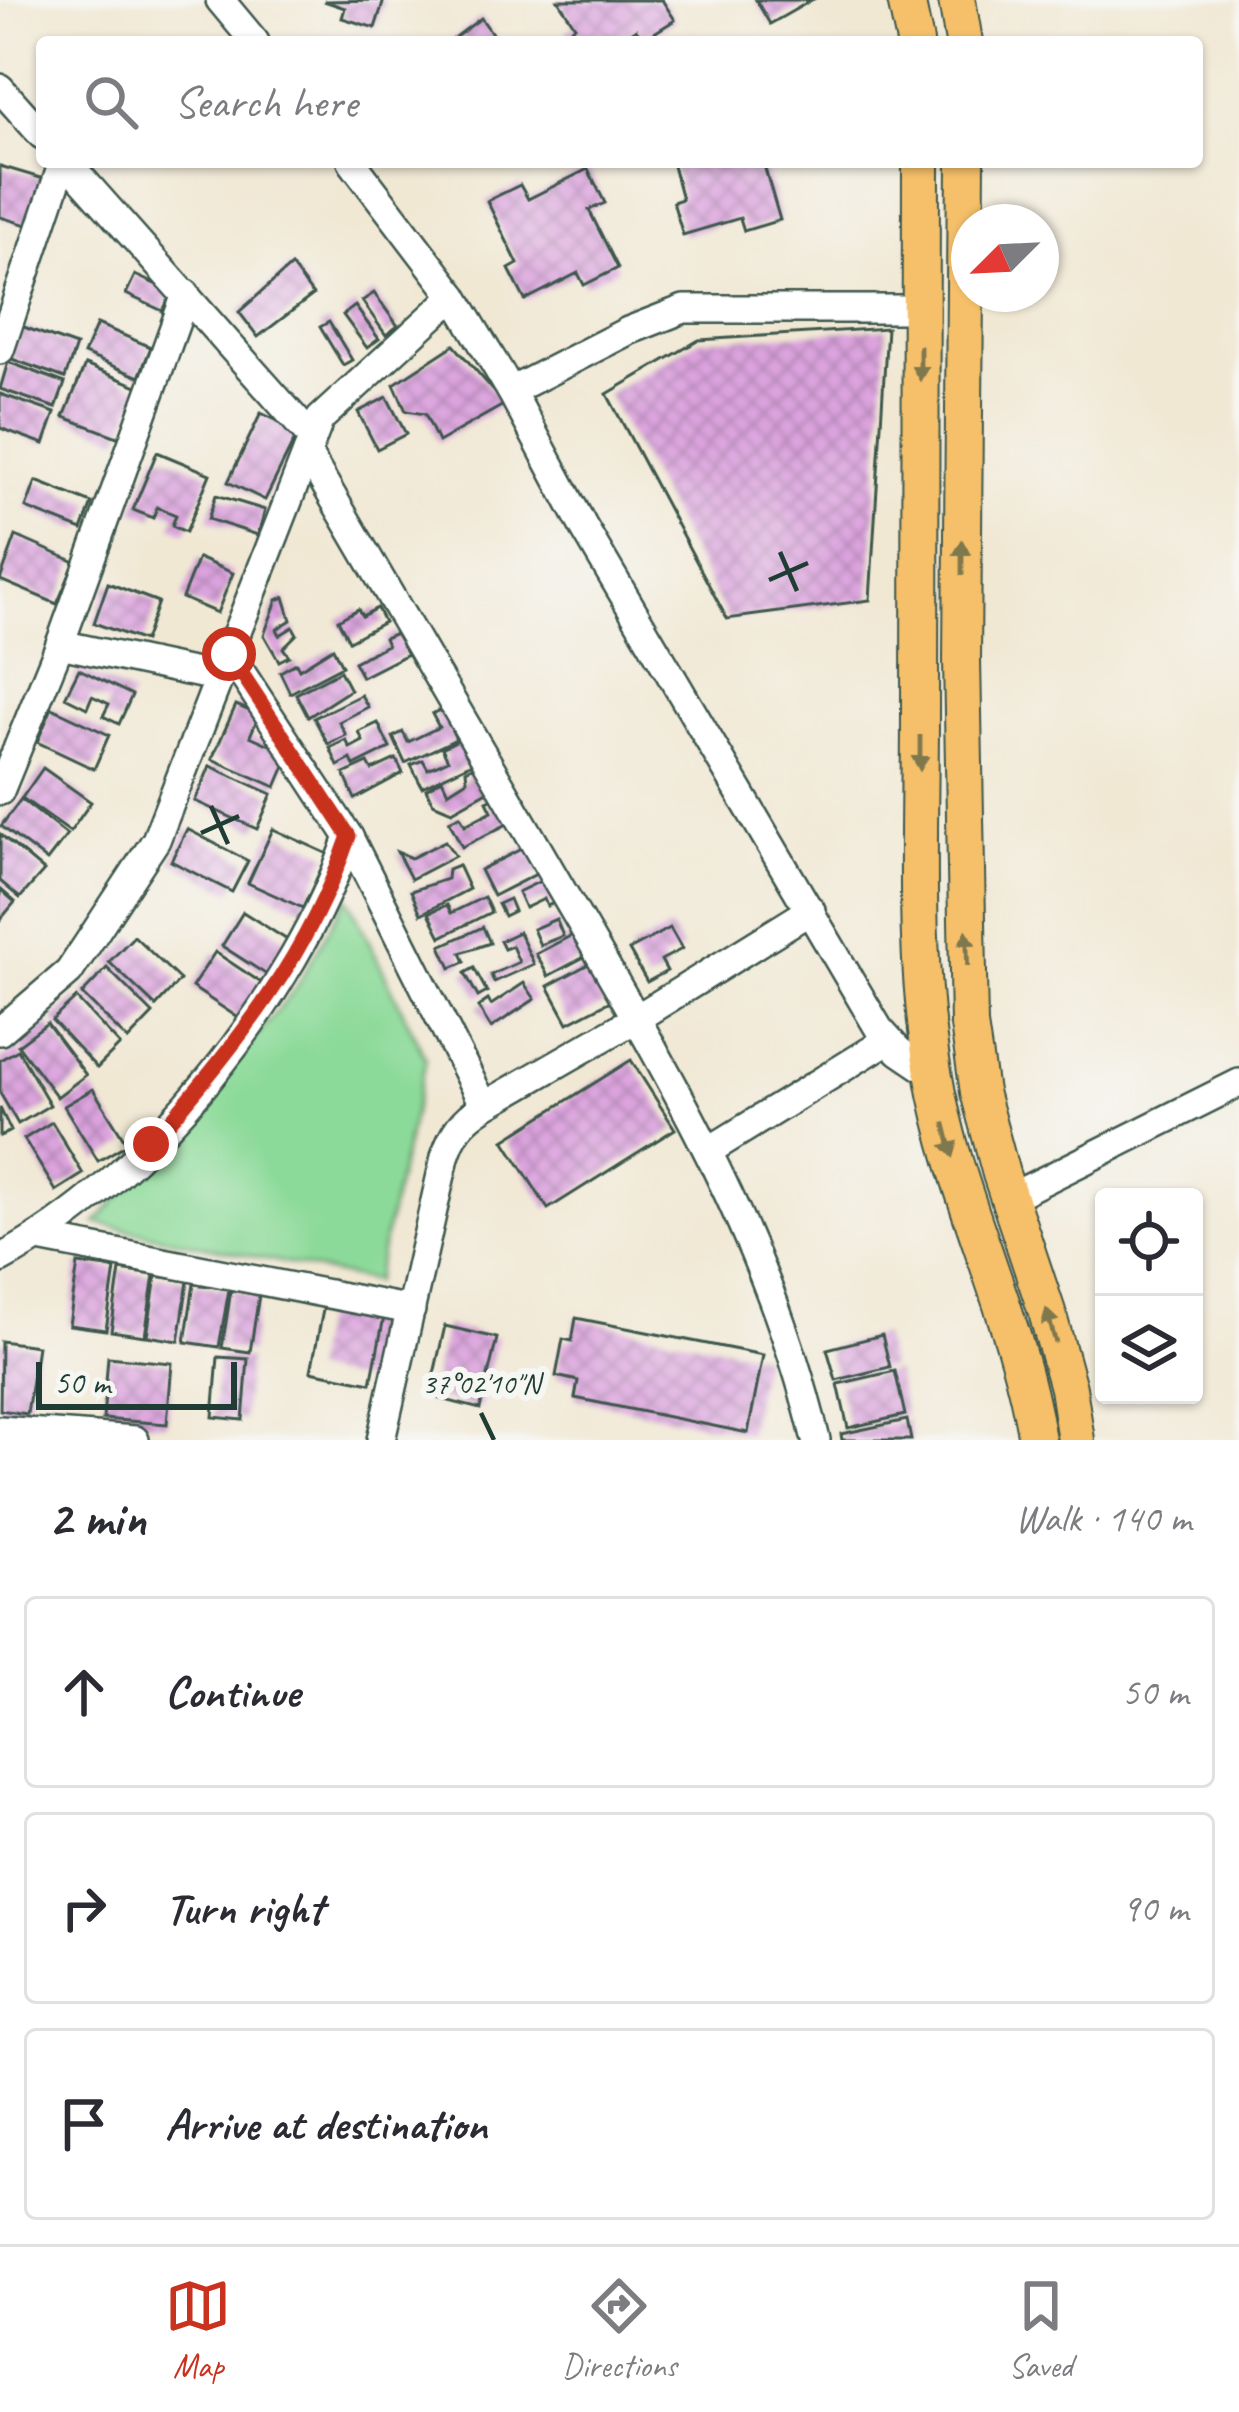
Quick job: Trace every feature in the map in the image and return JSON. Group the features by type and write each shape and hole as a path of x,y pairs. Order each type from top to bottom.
{"main road":[{"path":"906,0 914,36"},
{"path":"957,0 963,36"},
{"path":"921,168 924,998 933,1074 954,1157 1011,1328 1037,1440"},
{"path":"966,168 962,682 969,1025 979,1092 1047,1312 1068,1388 1076,1440"}],"street":[{"path":"220,0 250,36"},
{"path":"0,88 36,128"},
{"path":"0,350 63,168"},
{"path":"70,168 186,294 310,445 710,1150 782,1320 816,1440"},
{"path":"357,168 454,296 878,1030 933,1074"},
{"path":"0,790 60,644 186,294"},
{"path":"0,1031 69,972 156,840 320,418 454,296"},
{"path":"511,391 684,309 920,309"},
{"path":"60,644 225,666 349,836 484,1106"},
{"path":"0,1259 39,1238 151,1144 254,1021 330,893 349,836"},
{"path":"381,1440 452,1134 464,1119 811,910"},
{"path":"710,1150 888,1040"},
{"path":"1009,1198 1239,1083"},
{"path":"39,1238 411,1310"},
{"path":"0,1430 118,1439"}],"green space":[{"path":"347,896 426,1059 374,1282 96,1223 296,988"}],"building":[{"path":"384,0 375,28 342,18 345,8 324,1"},
{"path":"558,0 662,0 675,20 649,36 640,36 636,29 625,36 569,36 566,32 575,26"},
{"path":"756,0 812,0 770,24"},
{"path":"481,18 494,36 457,36"},
{"path":"0,166 44,179 30,226 0,217"},
{"path":"674,168 765,168 780,220 744,231 740,218 683,235 673,202 682,199"},
{"path":"588,169 605,203 589,210 618,268 584,285 578,273 525,300 509,269 518,264 487,201 520,185 528,199"},
{"path":"291,266 313,295 258,337 239,312"},
{"path":"135,275 172,292 163,311 126,294"},
{"path":"374,293 398,326 386,335 362,301"},
{"path":"355,306 379,339 367,348 343,315"},
{"path":"329,322 352,360 343,365 320,327"},
{"path":"97,324 151,347 139,377 84,354"},
{"path":"21,326 76,346 65,378 9,358"},
{"path":"887,328 870,600 727,619 607,394 699,340"},
{"path":"454,345 505,404 438,442 425,414 406,411 394,384"},
{"path":"8,362 65,383 56,408 0,389"},
{"path":"85,365 140,387 120,438 64,417"},
{"path":"0,394 55,413 44,444 0,428"},
{"path":"387,397 406,434 377,449 358,412"},
{"path":"261,413 299,431 265,500 228,482"},
{"path":"157,452 210,474 186,532 172,526 176,515 157,507 153,518 133,510"},
{"path":"36,481 92,503 82,530 26,508"},
{"path":"216,495 265,510 258,535 208,519"},
{"path":"16,536 75,562 57,604 0,580"},
{"path":"198,558 233,573 217,613 182,598"},
{"path":"108,583 158,602 144,641 94,623"},
{"path":"284,597 291,620 277,629 280,635 293,627 297,634 283,648 289,656 279,661 264,635 277,600"},
{"path":"377,608 384,622 349,641 338,620 358,609 362,616"},
{"path":"396,633 407,654 362,677 354,662 387,645 384,638"},
{"path":"333,648 342,666 290,693 280,672 296,663 299,669"},
{"path":"79,669 132,695 119,724 103,716 109,704 92,696 87,708 65,697"},
{"path":"340,671 350,690 308,717 296,694"},
{"path":"361,695 368,707 339,722 346,735 328,744 314,718"},
{"path":"236,705 259,715 250,736 290,754 276,787 212,759"},
{"path":"52,708 109,735 94,769 37,742"},
{"path":"442,709 456,739 405,763 393,737 403,732 408,742 439,727 432,714"},
{"path":"378,723 390,748 354,766 351,759 338,766 330,748 346,740 350,748 363,741 359,732"},
{"path":"462,738 474,762 422,787 411,765 423,760 428,769 448,760 442,748"},
{"path":"396,759 403,773 355,799 344,774 368,763 372,770"},
{"path":"479,764 493,788 452,811 433,803 426,789 442,779 448,792 467,780 466,770"},
{"path":"210,766 272,794 257,829 195,801"},
{"path":"43,768 91,802 70,832 22,798"},
{"path":"500,795 513,821 462,847 449,821 460,816 465,825 492,811 487,801"},
{"path":"21,799 67,835 47,861 1,826"},
{"path":"187,829 248,861 232,892 171,861"},
{"path":"273,829 328,854 303,908 248,883"},
{"path":"0,834 44,871 20,898 0,881"},
{"path":"445,841 455,856 411,879 397,852 411,858"},
{"path":"529,845 542,871 493,896 480,870"},
{"path":"458,865 469,889 421,914 411,891 447,879 448,869"},
{"path":"547,878 558,901 547,906 544,899 525,908 518,892"},
{"path":"0,889 15,902 0,920"},
{"path":"484,897 491,912 441,937 429,913 447,905 451,913"},
{"path":"509,899 514,911 504,916 498,904"},
{"path":"243,912 292,943 270,977 222,946"},
{"path":"556,919 563,936 540,945 533,929"},
{"path":"483,927 490,943 461,953 465,962 451,968 441,946"},
{"path":"670,928 682,949 661,960 667,971 647,982 629,950"},
{"path":"519,932 534,964 494,982 491,975 519,962 512,946 504,949 500,941"},
{"path":"578,932 590,954 548,976 536,954"},
{"path":"134,936 180,980 156,1006 109,962"},
{"path":"215,952 263,984 240,1019 192,987"},
{"path":"594,961 614,999 568,1023 548,986"},
{"path":"107,968 153,1014 128,1040 82,994"},
{"path":"474,968 487,992 478,997 465,973"},
{"path":"524,983 535,999 491,1028 478,1007 488,1000 491,1005"},
{"path":"76,998 120,1045 97,1068 52,1020"},
{"path":"47,1023 86,1075 57,1097 18,1045"},
{"path":"18,1050 50,1105 18,1124 0,1093 0,1060"},
{"path":"631,1060 675,1129 548,1209 504,1140"},
{"path":"93,1089 127,1144 98,1161 64,1106"},
{"path":"0,1108 11,1131 0,1136"},
{"path":"52,1122 83,1174 56,1191 24,1139"},
{"path":"78,1264 115,1269 106,1330 69,1325"},
{"path":"120,1270 154,1275 145,1336 111,1331"},
{"path":"156,1276 188,1281 179,1341 147,1336"},
{"path":"194,1284 229,1289 219,1347 185,1342"},
{"path":"231,1290 259,1295 250,1352 222,1348"},
{"path":"324,1305 384,1317 371,1383 311,1371"},
{"path":"576,1318 763,1355 748,1433 575,1398 578,1381 556,1376 563,1339 572,1341"},
{"path":"445,1326 497,1338 480,1409 429,1396"},
{"path":"882,1335 890,1367 836,1380 827,1349"},
{"path":"1,1341 37,1346 27,1414 0,1410"},
{"path":"108,1357 172,1363 167,1424 103,1419"},
{"path":"218,1357 248,1359 243,1420 213,1417"},
{"path":"895,1371 905,1415 848,1428 838,1384"},
{"path":"907,1420 911,1440 842,1440 841,1434"}],"route":[{"path":"151,1144 254,1021 293,962 330,893 349,836 229,654"}]}
